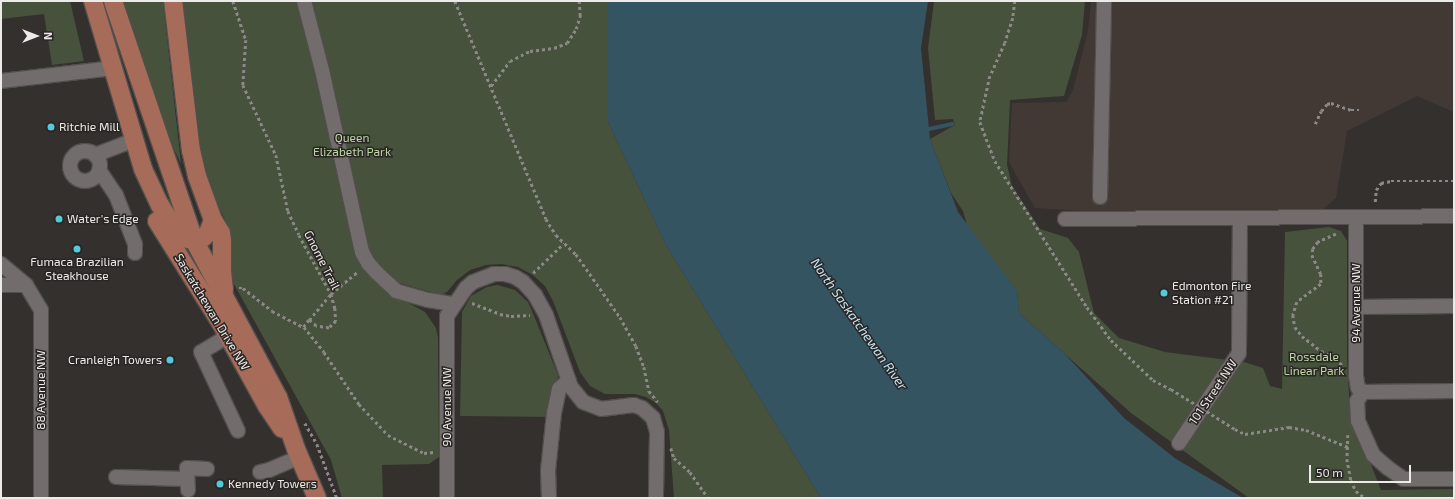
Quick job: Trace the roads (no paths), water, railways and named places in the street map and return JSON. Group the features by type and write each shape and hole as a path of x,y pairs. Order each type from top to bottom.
{"main road":[{"name":"Saskatchewan Drive NW","path":"93,1 143,169 152,212 228,336 267,406 298,453"},
{"name":"Saskatchewan Drive NW","path":"113,1 194,240 278,396 298,453 317,498"},
{"path":"173,1 191,151 197,176 213,220 221,233 222,271 226,300"},
{"name":"Saskatchewan Drive NW","path":"143,169 160,205 176,231 188,239 194,240"},
{"path":"194,240 203,238 208,233 213,220"}],"street":[{"path":"304,1 322,70 362,252 368,263 396,291 428,300 456,301 473,282 494,274 505,274 523,282 535,295 546,314 576,396 592,407 610,409 634,405 648,412 653,418 657,432 656,498"},
{"path":"1100,197 1104,1"},
{"path":"1,81 113,68"},
{"path":"95,155 134,140"},
{"path":"86,151 95,155 100,164 99,170 94,178 85,181 76,178 70,171 70,161 76,153 86,151"},
{"path":"99,170 116,195 135,244 135,253"},
{"path":"1065,219 1454,216"},
{"name":"94 Avenue NW","path":"1356,217 1356,376 1361,390"},
{"name":"101 Street NW","path":"1179,443 1239,353 1240,218"},
{"name":"88 Avenue NW","path":"1,264 26,285 41,310 41,498"},
{"path":"1,285 26,285"},
{"name":"90 Avenue NW","path":"447,498 447,316 456,301"},
{"path":"1356,306 1454,306"},
{"path":"228,336 200,352 238,431"},
{"path":"549,498 548,471 554,413 559,389 569,380"},
{"path":"1454,391 1361,390 1357,401 1358,421 1373,455 1388,468 1404,479 1454,479"},
{"path":"260,472 269,470 298,453"},
{"path":"116,477 187,484 187,468 207,469"}],"water":[{"name":"North Saskatchewan River","path":"608,1 928,1 921,48 930,139 958,212 1017,291 1019,313 1066,355 1124,418 1176,459 1243,498 821,498 666,245 608,122"}],"waterway":[{"path":"929,129 952,124"}],"place":[{"name":"Ritchie Mill","path":"51,127"},
{"name":"Water's Edge","path":"59,219"},
{"name":"Fumaca Brazilian Steakhouse","path":"77,249"},
{"name":"Edmonton Fire Station #21","path":"1164,293"},
{"name":"Cranleigh Towers","path":"170,360"},
{"name":"Kennedy Towers","path":"220,484"}],"park label":[{"name":"Queen Elizabeth Park","path":"352,145"},
{"name":"Rossdale Linear Park","path":"1314,364"}]}
